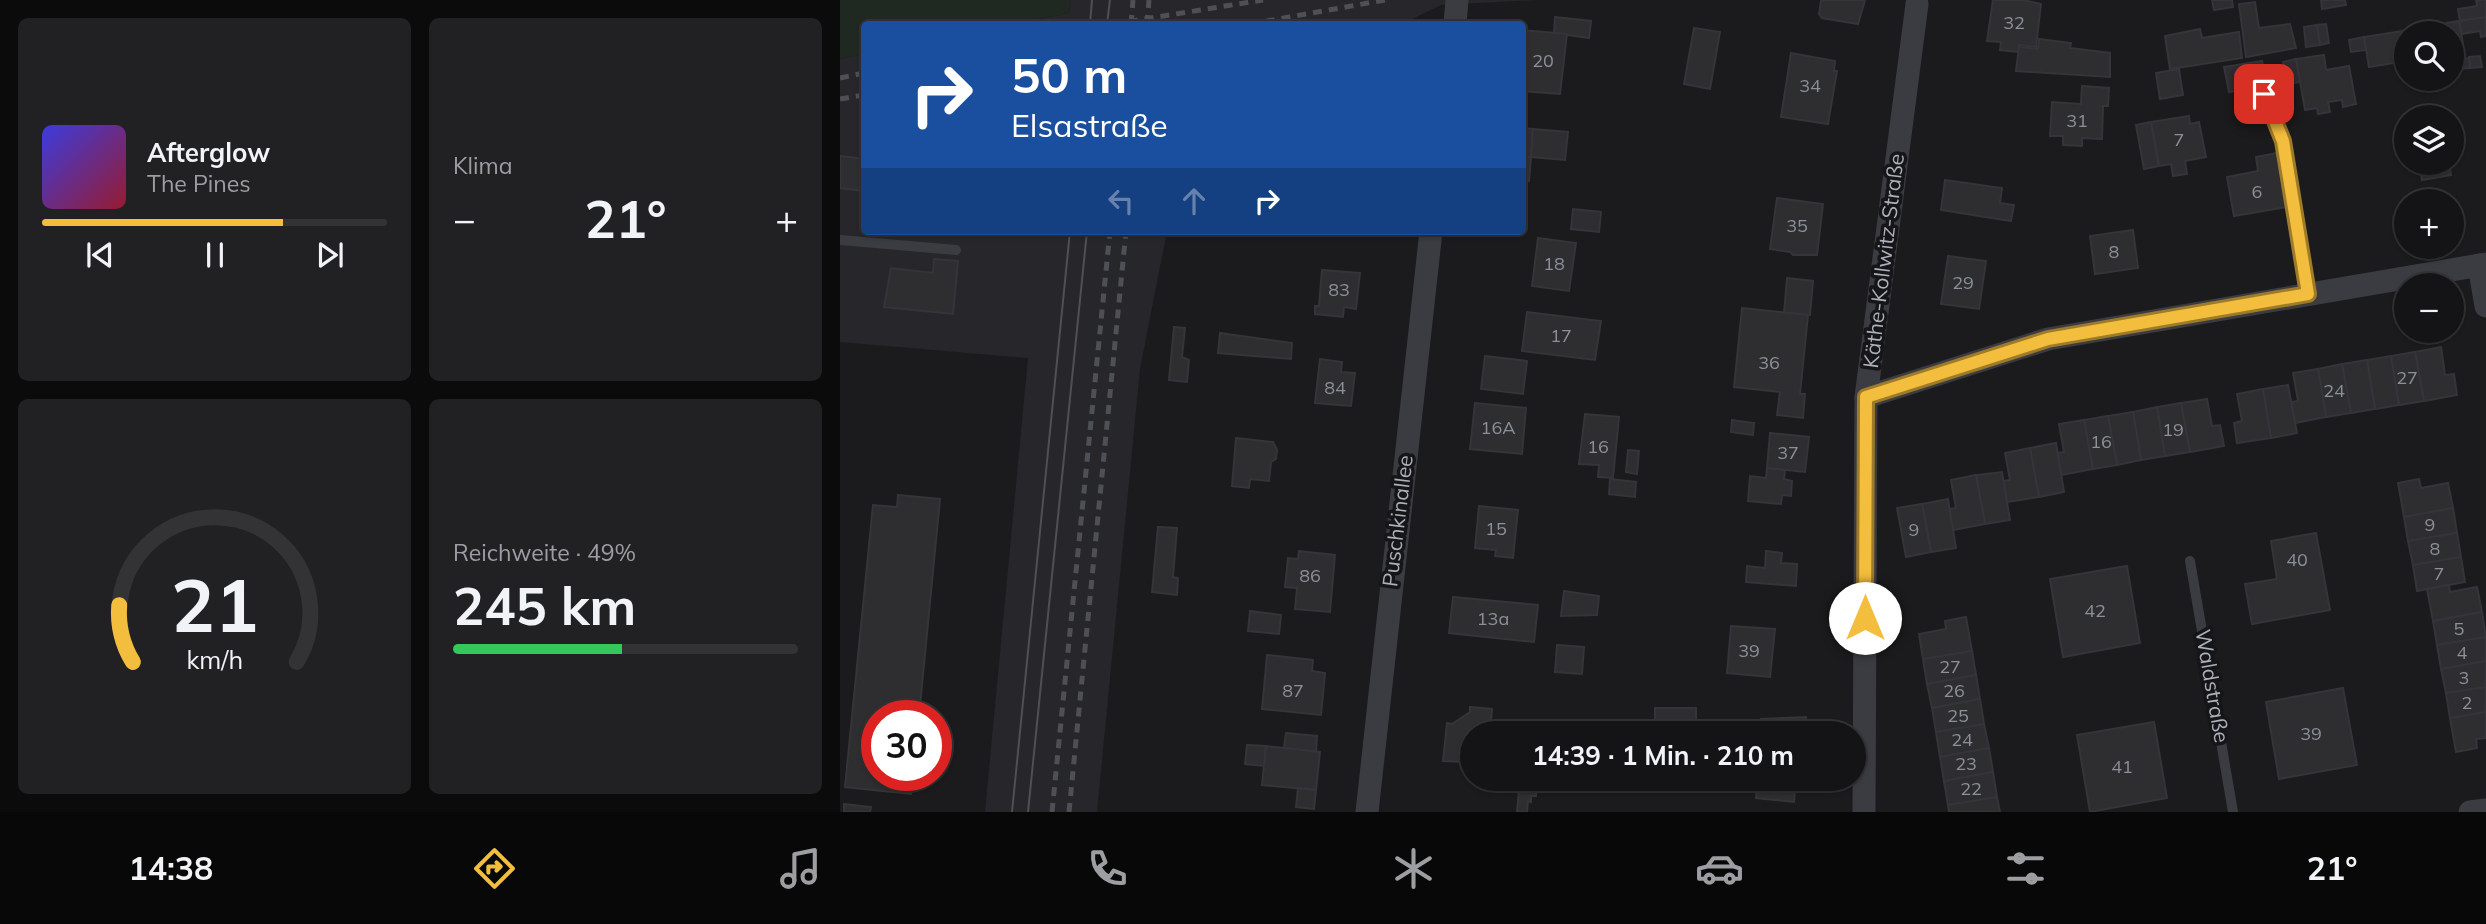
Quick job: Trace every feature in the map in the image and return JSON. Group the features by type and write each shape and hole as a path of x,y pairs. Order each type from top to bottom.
{"street":[{"path":"1455,21 1457,0"},
{"name":"Käthe-Kollwitz-Straße","path":"1864,812 1866,397 1917,4"},
{"name":"Puschkinallee","path":"1367,812 1431,235"},
{"path":"1866,397 2048,339 2483,265 2486,306"},
{"path":"2470,812 2486,810"}],"lane":[{"path":"2264,94 2283,141 2308,294"},
{"path":"840,240 956,250"},
{"name":"Waldstraße","path":"2190,561 2233,812"}],"shaded area":[{"path":"840,0 1071,0 1069,13 1029,21 861,21 861,55 840,59"},
{"path":"1071,0 1538,0 1441,5 1412,19 1398,21 1029,21 1069,13"},
{"path":"861,55 861,235 1166,235 1140,369 1097,812 985,812 1028,358 840,342 840,59"}],"building":[{"path":"1865,0 1858,24 1822,18 1819,14 1821,1"},
{"path":"1993,0 2023,0 2041,4 2036,47 2019,45 2018,52 2000,50 2001,42 1987,41"},
{"path":"2212,0 2232,0 2233,7 2214,10"},
{"path":"2321,0 2345,0 2346,5 2322,9"},
{"path":"2476,0 2486,0 2486,17 2460,21 2458,9 2477,6"},
{"path":"2255,2 2259,28 2290,24 2296,48 2246,57 2239,4"},
{"path":"1555,17 1591,21 1589,38 1554,33"},
{"path":"2486,17 2486,36 2481,37 2480,31 2464,34 2464,21 2459,21"},
{"path":"2326,24 2329,43 2320,45 2317,25"},
{"path":"2317,25 2320,45 2306,47 2304,27"},
{"path":"1694,28 1720,32 1710,89 1684,84"},
{"path":"2200,29 2202,38 2239,32 2242,58 2170,69 2165,36"},
{"path":"1526,30 1567,34 1560,94 1526,91"},
{"path":"2394,32 2394,63 2369,67 2364,37"},
{"path":"2364,37 2366,50 2351,52 2349,40"},
{"path":"2039,39 2071,43 2070,48 2110,53 2110,77 2016,71 2019,47 2038,49"},
{"path":"1791,53 1835,61 1834,71 1837,71 1828,124 1781,117"},
{"path":"2324,55 2326,70 2349,66 2356,104 2343,107 2342,100 2328,102 2330,112 2318,114 2317,108 2305,110 2296,59"},
{"path":"2480,56 2482,67 2470,68 2469,57"},
{"path":"2469,58 2470,68 2464,69 2464,59"},
{"path":"2296,59 2300,82 2287,84 2283,62"},
{"path":"2262,61 2267,85 2229,92 2224,67"},
{"path":"2179,69 2183,95 2160,99 2156,73"},
{"path":"2082,86 2109,88 2108,106 2103,106 2102,139 2082,138 2082,146 2063,145 2063,136 2050,136 2052,102 2081,104"},
{"path":"2189,116 2190,124 2199,122 2206,157 2185,161 2187,174 2173,176 2171,164 2159,166 2151,122"},
{"path":"2151,122 2159,166 2144,169 2136,125"},
{"path":"1526,128 1533,129 1531,157 1526,157"},
{"path":"1533,129 1568,132 1565,160 1531,157"},
{"path":"2277,153 2287,207 2234,216 2227,177 2258,171 2256,157"},
{"path":"840,156 861,159 861,191 840,188"},
{"path":"1526,157 1531,157 1529,181 1526,181"},
{"path":"2421,175 2451,175 2422,180"},
{"path":"1945,180 2002,188 2000,203 2014,205 2011,221 1941,210"},
{"path":"1777,198 1823,204 1817,255 1793,255 1790,252 1770,249"},
{"path":"1573,209 1601,212 1599,232 1571,229"},
{"path":"2133,230 2138,268 2095,274 2090,236"},
{"path":"1538,238 1576,243 1569,291 1532,286"},
{"path":"1948,256 1986,261 1979,309 1941,304"},
{"path":"934,259 958,261 953,314 884,307 891,268 933,273"},
{"path":"1322,270 1360,273 1356,309 1344,307 1343,317 1315,314 1315,306 1319,306"},
{"path":"1787,278 1813,281 1810,315 1784,313"},
{"path":"1742,308 1808,315 1800,394 1805,394 1803,418 1777,415 1780,392 1734,387"},
{"path":"1527,312 1601,321 1595,360 1522,351"},
{"path":"1174,327 1185,328 1182,357 1189,360 1187,382 1169,380"},
{"path":"1220,333 1292,343 1291,359 1218,353"},
{"path":"2441,347 2445,375 2454,374 2457,395 2424,401 2415,352"},
{"path":"2415,352 2424,401 2399,405 2391,356"},
{"path":"1485,356 1527,361 1523,394 1481,389"},
{"path":"2391,356 2399,405 2375,409 2367,360"},
{"path":"1320,359 1342,362 1341,372 1355,373 1351,406 1315,403"},
{"path":"2367,360 2375,409 2351,413 2342,364"},
{"path":"2342,364 2351,413 2326,417 2318,369"},
{"path":"2318,369 2326,417 2295,423 2291,402 2298,401 2293,373"},
{"path":"2288,385 2297,433 2271,438 2263,389"},
{"path":"2263,389 2271,438 2237,443 2234,423 2242,421 2237,394"},
{"path":"2207,399 2212,426 2220,425 2224,446 2190,452 2181,403"},
{"path":"1475,403 1526,408 1522,454 1470,449"},
{"path":"2181,403 2190,452 2165,456 2157,407"},
{"path":"2157,407 2165,456 2141,460 2133,412"},
{"path":"2133,412 2141,460 2117,465 2108,416"},
{"path":"1585,414 1619,417 1613,478 1598,477 1599,465 1579,464"},
{"path":"2108,416 2117,465 2093,469 2084,420"},
{"path":"1732,420 1754,423 1753,435 1731,432"},
{"path":"2084,420 2093,469 2061,475 2057,453 2064,452 2059,424"},
{"path":"1770,433 1809,437 1805,472 1767,468"},
{"path":"1236,438 1273,442 1277,450 1276,459 1271,462 1269,481 1250,479 1249,488 1232,486"},
{"path":"2056,443 2064,492 2039,497 2030,448"},
{"path":"2030,448 2039,497 2007,502 2003,481 2010,480 2005,453"},
{"path":"1628,450 1639,451 1637,474 1626,472"},
{"path":"1767,468 1785,470 1784,479 1792,481 1791,496 1782,495 1781,504 1748,501 1750,476 1766,478"},
{"path":"2002,472 2010,520 1985,524 1976,475"},
{"path":"1976,475 1985,524 1953,530 1949,509 1956,508 1951,480"},
{"path":"1610,479 1636,482 1635,497 1609,494"},
{"path":"2419,479 2421,488 2448,483 2453,508 2404,517 2398,483"},
{"path":"898,495 940,499 921,700 861,700 861,789 845,787 873,505 897,507"},
{"path":"1948,499 1956,548 1931,552 1922,504"},
{"path":"1922,504 1931,552 1906,557 1897,508"},
{"path":"1479,506 1518,510 1513,558 1495,556 1496,550 1475,548"},
{"path":"2453,508 2457,533 2408,541 2404,517"},
{"path":"1158,527 1177,528 1173,577 1178,578 1177,595 1152,592"},
{"path":"2316,533 2330,610 2252,624 2245,584 2277,579 2271,541"},
{"path":"2457,533 2461,557 2413,565 2408,541"},
{"path":"1299,551 1335,555 1330,612 1295,609 1297,588 1285,587 1288,558 1298,559"},
{"path":"1766,551 1782,553 1781,563 1797,564 1796,586 1746,582 1747,566 1765,568"},
{"path":"2461,557 2465,582 2417,591 2413,565"},
{"path":"2127,566 2140,643 2063,657 2050,579"},
{"path":"2449,585 2450,592 2477,587 2482,612 2433,621 2427,589"},
{"path":"1564,591 1599,596 1597,615 1561,616"},
{"path":"1453,597 1538,605 1534,642 1449,633"},
{"path":"1250,611 1281,615 1279,634 1248,631"},
{"path":"2482,612 2486,637 2437,645 2433,621"},
{"path":"1966,617 1972,651 1923,659 1919,634 1946,629 1945,621"},
{"path":"1731,626 1775,629 1770,677 1727,673"},
{"path":"2486,637 2486,661 2441,669 2437,645"},
{"path":"1557,645 1584,647 1582,674 1555,672"},
{"path":"1972,651 1976,675 1927,684 1923,659"},
{"path":"1267,655 1313,660 1312,671 1325,673 1321,715 1262,709"},
{"path":"2486,661 2486,687 2446,693 2441,669"},
{"path":"1976,675 1980,699 1932,708 1927,684"},
{"path":"2486,687 2486,712 2450,718 2446,693"},
{"path":"2343,688 2357,765 2279,779 2266,702"},
{"path":"1980,699 1984,724 1936,732 1932,708"},
{"path":"1470,707 1492,709 1491,721 1460,721 1460,762 1443,761 1447,723 1452,724 1470,712"},
{"path":"1655,708 1696,708 1696,721 1655,721"},
{"path":"2486,712 2486,738 2476,739 2477,748 2456,752 2450,718"},
{"path":"1806,717 1806,721 1761,721"},
{"path":"2154,722 2167,798 2090,812 2077,735"},
{"path":"1984,724 1989,748 1940,757 1936,732"},
{"path":"1286,733 1317,736 1316,752 1284,748"},
{"path":"1247,745 1266,746 1264,766 1245,764"},
{"path":"1266,746 1320,752 1316,790 1262,785"},
{"path":"1989,748 1993,772 1944,781 1940,757"},
{"path":"1993,772 1997,797 1948,805 1944,781"},
{"path":"1298,788 1316,790 1314,809 1296,807"},
{"path":"883,791 911,791 911,794"},
{"path":"1519,791 1536,791 1536,796 1531,796 1531,802 1528,801 1527,812 1517,812"},
{"path":"1757,791 1795,791 1794,802 1756,798"},
{"path":"1997,797 2000,812 1949,812 1948,805"},
{"path":"844,804 871,807 870,812 844,812"}],"tram line":[{"path":"1090,21 1092,0"},
{"path":"1107,21 1110,0"},
{"path":"1012,812 1070,235"},
{"path":"1028,812 1087,235"}],"railway":[{"path":"1131,21 1133,0"},
{"path":"1147,21 1149,0"},
{"path":"1132,21 1263,0"},
{"path":"1267,21 1385,0"},
{"path":"840,78 861,74"},
{"path":"840,99 861,96"},
{"path":"1052,812 1110,235"},
{"path":"1069,812 1126,235"}],"route":[{"path":"1865,618 1866,397 2048,339 2308,294 2300,244 2301,234 2283,141 2264,94"}]}
